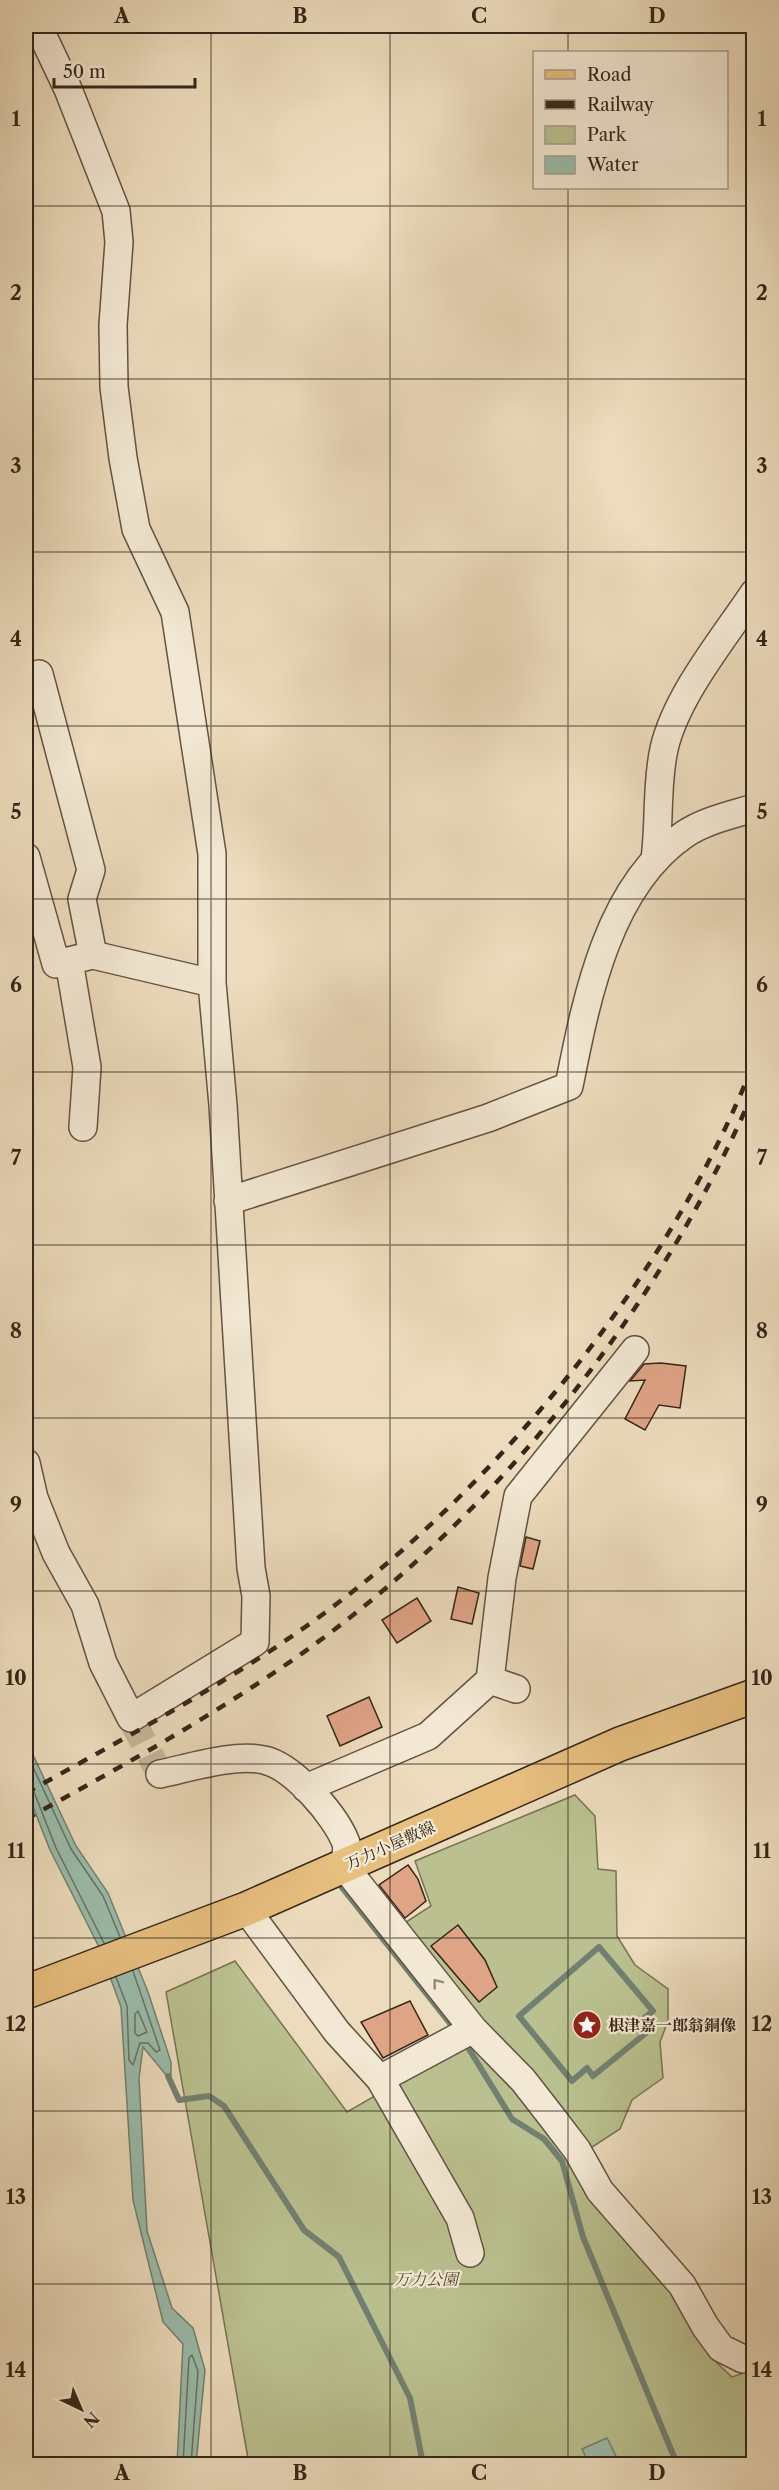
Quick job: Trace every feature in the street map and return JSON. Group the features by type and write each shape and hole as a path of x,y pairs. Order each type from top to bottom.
{"main road":[{"name":"万力小屋敷線","path":"26,1992 238,1912 620,1744 753,1696"}],"street":[{"path":"26,1463 34,1498 56,1552 85,1605 103,1663 131,1718 255,1642 256,1596 249,1545 223,1105 212,983 212,854 175,612 136,529 114,387 113,324 119,242 116,210 69,89 38,26"},
{"path":"655,859 660,823 658,781 665,746 678,712 753,593"},
{"path":"26,677 39,674 91,870 82,900 81,958 87,1067 84,1127"},
{"path":"228,1201 488,1118 569,1086 588,993 607,940 624,905 655,859 686,833 753,808"},
{"path":"26,857 56,964 81,958 212,983"},
{"path":"306,1788 428,1736 490,1680 502,1578 518,1496 635,1350"},
{"path":"490,1680 516,1689"},
{"path":"160,1774 248,1758 266,1760 306,1788 331,1815 343,1837 347,1846 344,1866 464,2034 523,2080 577,2150 600,2190 682,2285 721,2348 742,2359 753,2357"},
{"path":"238,1912 337,2032 380,2079 460,2218 470,2253"},
{"path":"380,2079 464,2034"}],"green space":[{"name":"万力公園","path":"575,1795 595,1816 598,1869 616,1871 617,1936 635,1965 668,1989 668,2021 660,2042 663,2078 632,2100 620,2129 572,2160 686,2309 718,2364 732,2377 753,2370 753,2464 249,2464 166,1992 235,1961 347,2112 472,2040 400,1926 431,1906 415,1861"}],"water":[{"path":"26,1740 76,1846 108,1893 148,1992 171,2062 171,2081 143,2047 139,2078 147,2231 172,2308 193,2328 205,2370 196,2464 177,2464 183,2344 163,2322 133,2200 121,2007 100,1949 50,1850 26,1789"},
{"path":"607,2438 620,2464 589,2464 582,2449"}],"building":[{"path":"661,1363 686,1366 680,1408 659,1405 645,1430 625,1419 645,1380 630,1381 644,1364"},
{"path":"526,1537 540,1541 533,1569 520,1566"},
{"path":"458,1587 479,1593 472,1624 451,1619"},
{"path":"417,1598 431,1621 397,1643 382,1620"},
{"path":"369,1697 382,1727 340,1746 327,1716"},
{"path":"408,1865 418,1879 426,1901 405,1918 379,1885"},
{"path":"458,1925 485,1960 497,1987 479,2002 431,1946"},
{"path":"410,2001 428,2035 383,2058 361,2022"}],"waterway":[{"path":"336,1880 456,2031"},
{"path":"599,1947 653,2011 638,2023 646,2033 593,2076 587,2068 572,2081 519,2016 599,1947"},
{"path":"464,2041 512,2119 544,2139 562,2161 583,2237 677,2464"},
{"path":"168,2076 179,2100 209,2096 224,2106 304,2230 339,2257 410,2398 423,2464"}],"tunnel":[{"path":"131,1718 160,1774"}],"railway":[{"path":"26,1793 188,1702 282,1643 356,1589 427,1528 496,1460 560,1387 618,1309 671,1229 717,1146 754,1062"},
{"path":"26,1819 162,1743 262,1681 366,1604 436,1543 501,1477 563,1406 619,1331 670,1253 715,1172 754,1090"}],"place":[{"name":"根津嘉一郎翁銅像","path":"587,2025"}]}
